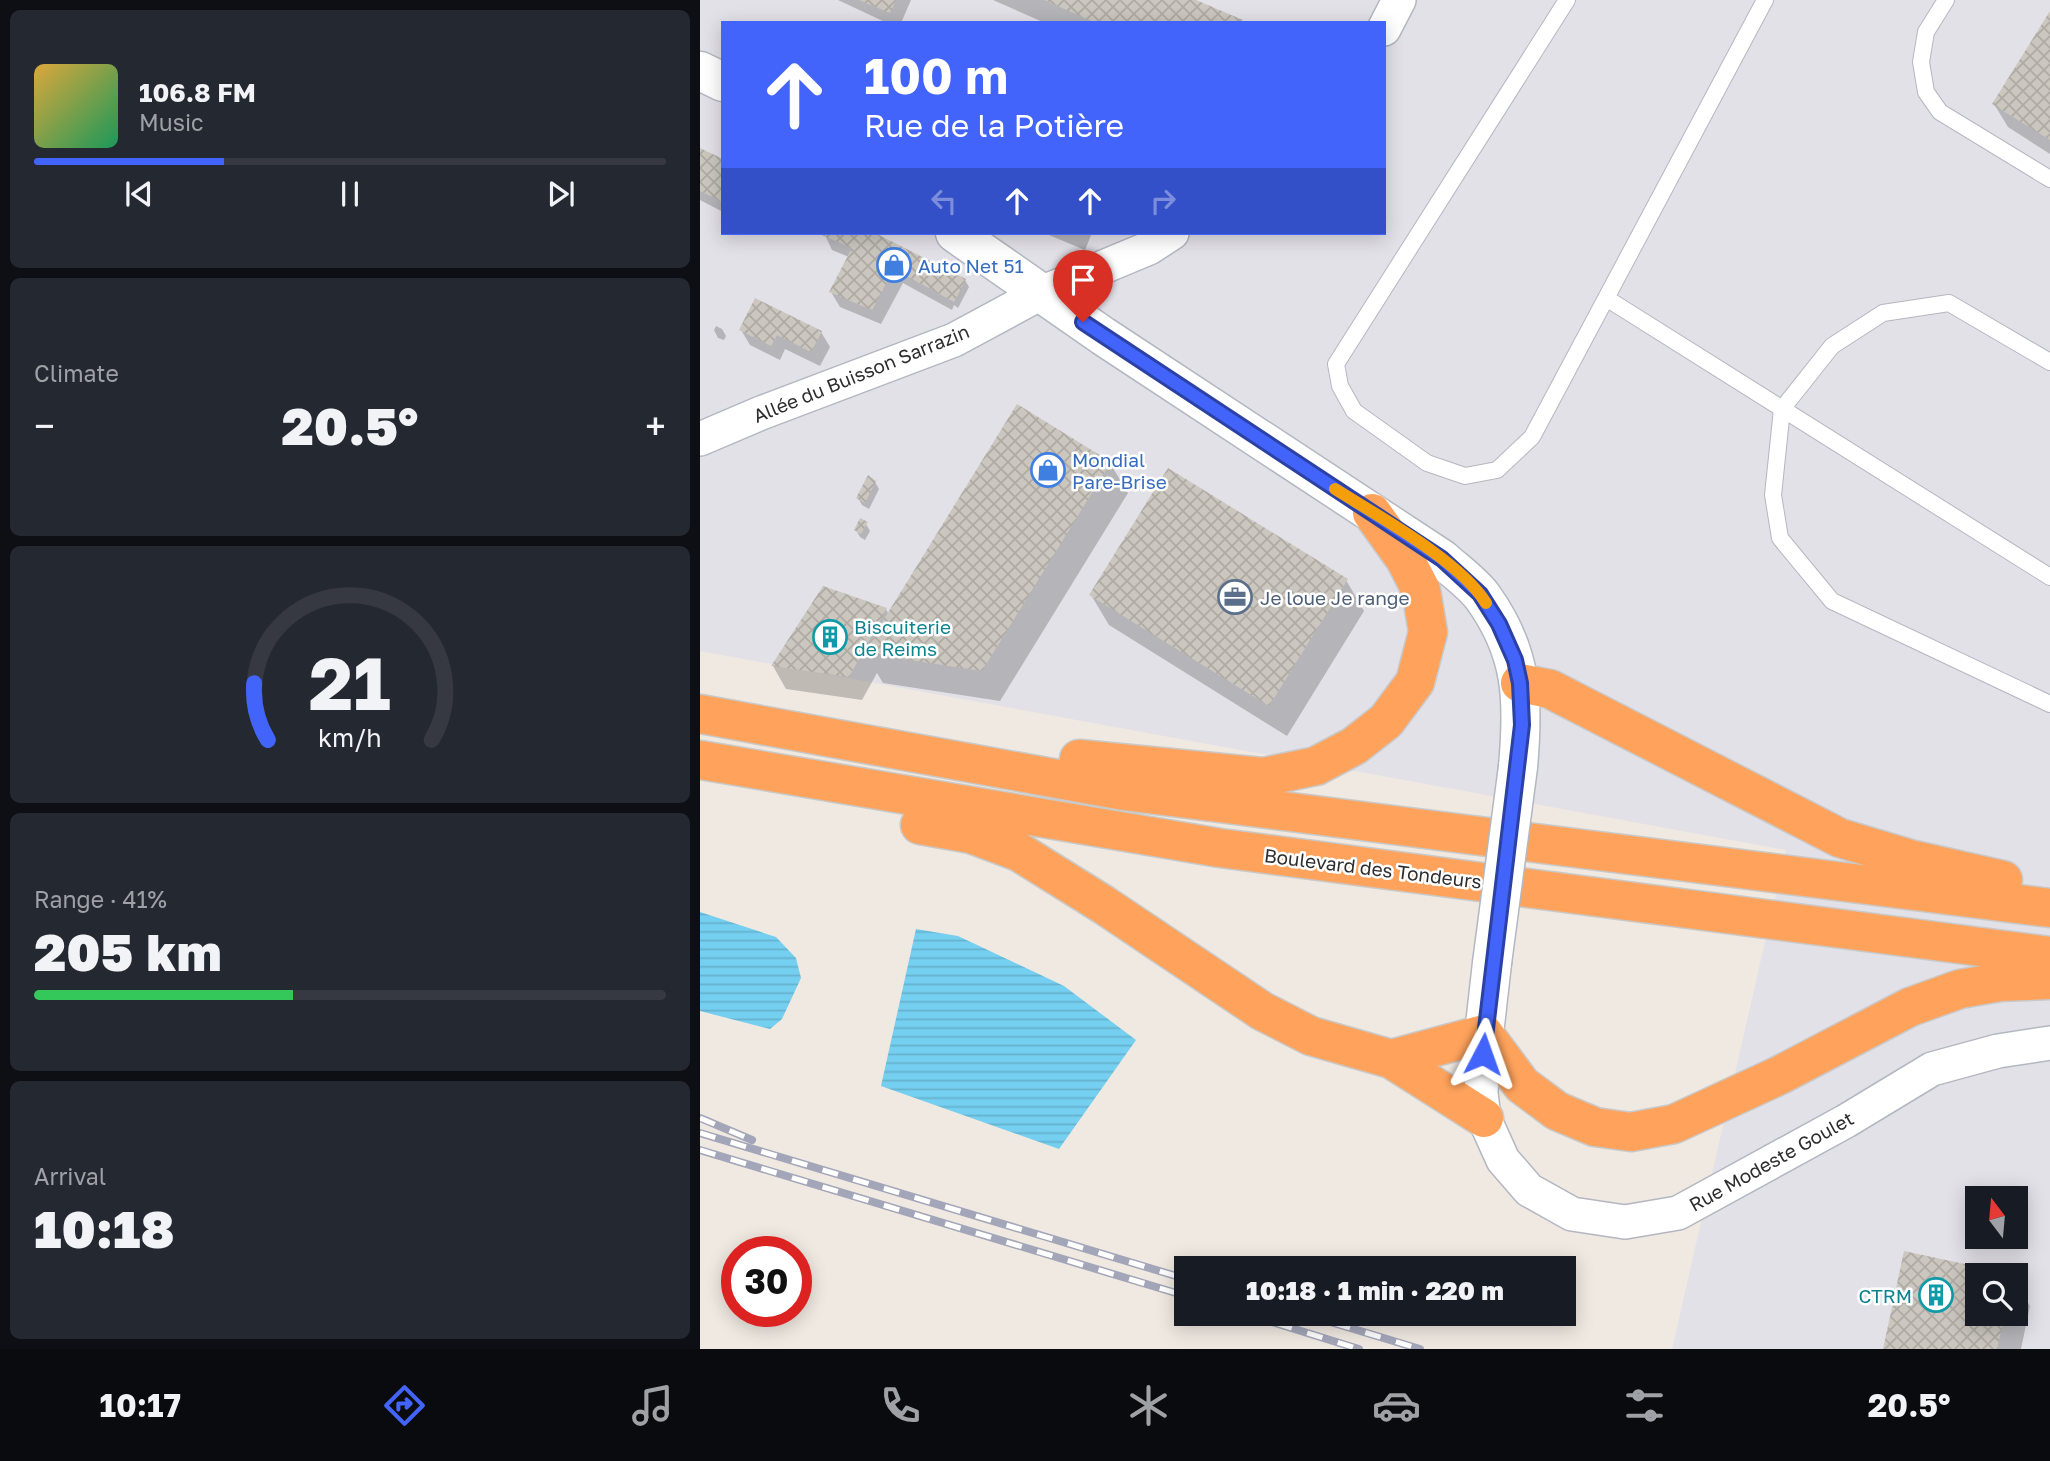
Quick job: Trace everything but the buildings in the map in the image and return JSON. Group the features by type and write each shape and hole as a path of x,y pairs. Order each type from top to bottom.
{"highway":[{"path":"791,730 1264,777 1316,766 1354,746 1386,722 1415,682 1428,632 1421,590 1405,559 1371,513"},
{"path":"1520,683 1549,689 1840,838 1922,862 2050,888"},
{"path":"700,714 1124,790 2050,908"},
{"name":"Boulevard des Tondeurs","path":"700,760 1220,848 2050,956"},
{"path":"700,777 724,785 971,834 1019,852 1104,905 1262,1011 1311,1036 1391,1059 1484,1118"},
{"path":"1391,1059 1483,1034 1522,1085 1557,1111 1595,1127 1631,1132 1674,1124 1780,1075 1910,1007 1960,989 2000,982 2050,980"}],"main road":[{"path":"700,71 721,81"},
{"path":"958,235 1442,559 1480,594 1499,624 1515,660 1520,683 1522,725 1483,1034"}],"street":[{"path":"1386,25 1399,0"},
{"name":"Allée du Buisson Sarrazin","path":"700,439 954,340 1041,293 1149,248 1169,235"},
{"name":"Rue Modeste Goulet","path":"1483,1034 1481,1093 1484,1118 1503,1160 1530,1190 1572,1214 1625,1223 1678,1213 1846,1121 1932,1069 1998,1051 2050,1043"}],"lane":[{"path":"1567,0 1336,364 1340,386 1354,411 1427,463 1465,476 1497,470 1532,437 1765,0"},
{"path":"1946,0 1926,32 1922,62 1926,92 1940,112 2050,179"},
{"path":"1606,298 2050,577"},
{"path":"2050,362 1949,303 1882,313 1832,346 1782,410 1773,495 1780,538 1832,601 2050,704"}],"shaded area":[{"path":"700,0 2050,0 2050,1349 1672,1349 1786,850 700,651"}],"water":[{"path":"700,912 776,937 796,958 801,978 782,1019 770,1029 700,1011"},
{"path":"916,929 958,936 1064,986 1136,1040 1059,1149 881,1086"}],"railway":[{"path":"700,1118 752,1140"},
{"path":"700,1133 1174,1275"},
{"path":"700,1150 1174,1292"},
{"path":"1285,1326 1359,1349"},
{"path":"1344,1326 1420,1349"}],"slow traffic":[{"path":"1335,489 1442,559 1480,594 1486,603"}],"place":[{"name":"Auto Net 51","path":"894,265"},
{"name":"Mondial Pare-Brise","path":"1048,470"},
{"name":"Je loue Je range","path":"1235,597"},
{"name":"Biscuiterie de Reims","path":"830,637"},
{"name":"CTRM","path":"1936,1295"}],"route":[{"path":"1083,322 1442,559 1480,594 1499,624 1515,660 1520,683 1522,725 1483,1034 1483,1054"}]}
